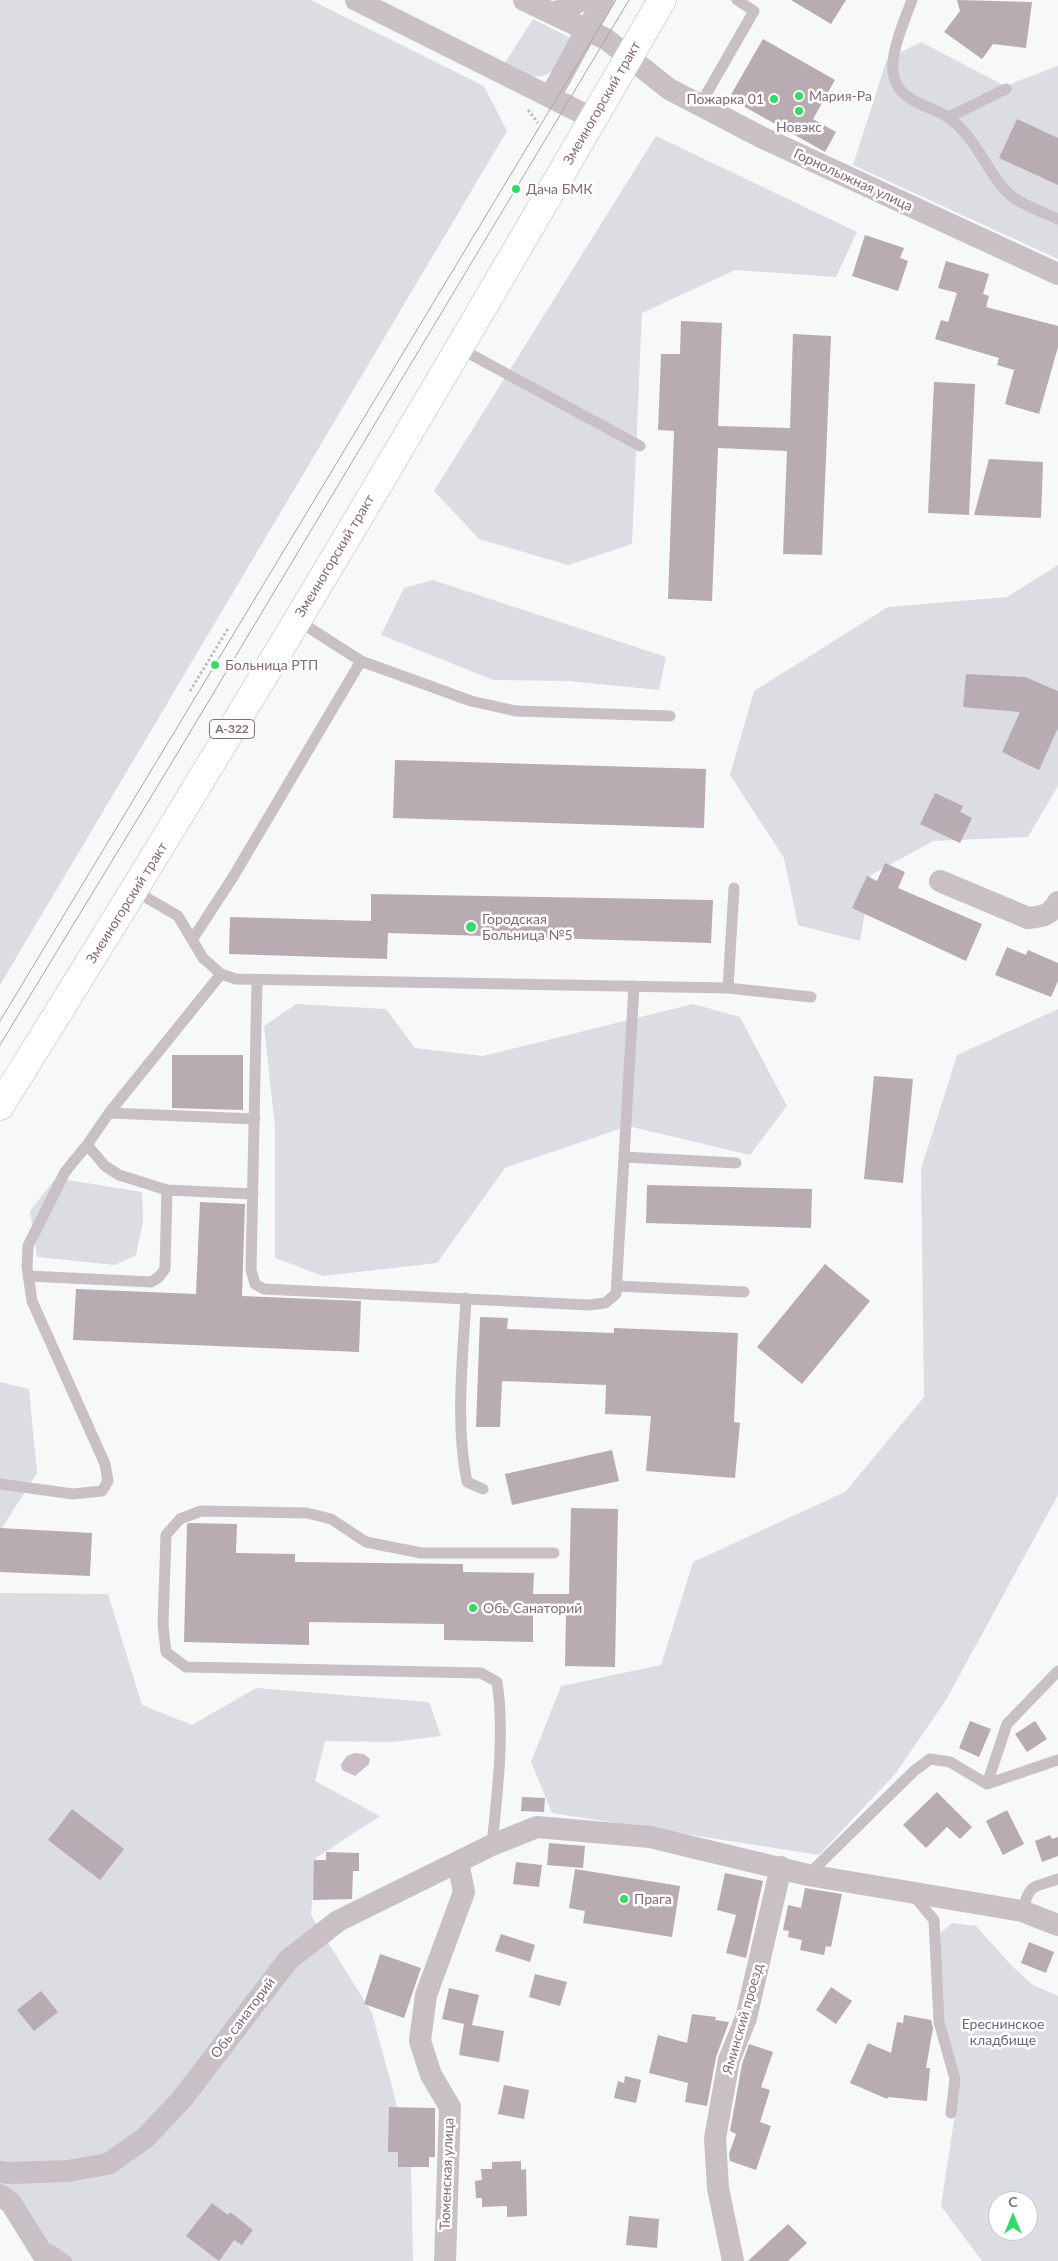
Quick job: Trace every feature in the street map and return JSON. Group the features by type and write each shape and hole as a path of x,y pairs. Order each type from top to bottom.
{"highway":[{"name":"Змеиногорский тракт","path":"0,1106 135,891 459,348 662,0"}],"street":[{"path":"356,0 594,119"},
{"name":"Горнолыжная улица","path":"524,0 606,39 669,90 833,172 1058,274"},
{"path":"552,13 571,8 580,0"},
{"path":"550,97 603,0"},
{"path":"940,881 1028,918 1042,917 1053,911 1058,902"},
{"name":"Обь санаторий","path":"0,2172 68,2171 108,2164 145,2138 182,2099 288,1960 338,1921 492,1845 537,1826 650,1837 808,1875 1022,1912 1058,1925"},
{"name":"Тюменская улица","path":"445,2261 450,2107 431,2076 420,2041 426,1995 464,1892 458,1862"},
{"name":"Яминский проезд","path":"733,2261 718,2188 715,2138 729,2060 746,2018 781,1867"},
{"path":"0,2195 11,2204 42,2254"}],"lane":[{"path":"700,105 754,11 737,0"},
{"path":"912,0 894,54 893,75 897,85 904,95 948,118 979,150 1006,190 1016,200 1058,219"},
{"path":"948,118 1006,90"},
{"path":"459,348 640,446"},
{"path":"297,620 361,661 471,701 516,710 670,716"},
{"path":"192,940 233,877 361,661"},
{"path":"728,988 734,888"},
{"path":"135,891 178,916 203,958 221,974 236,979 256,981 728,988 812,997"},
{"path":"0,1484 73,1494 102,1491 108,1481 105,1464 32,1301 28,1246 65,1172 88,1145 109,1112 221,974"},
{"path":"256,981 251,1270 255,1284 264,1289 589,1305 605,1303 616,1294 634,986"},
{"path":"109,1112 255,1119"},
{"path":"88,1145 105,1166 119,1175 167,1190 253,1194"},
{"path":"624,1157 736,1163"},
{"path":"29,1276 150,1282 159,1277 165,1268 167,1190"},
{"path":"617,1286 744,1292"},
{"path":"466,1298 460,1420 463,1460 467,1482 483,1489"},
{"path":"492,1845 497,1802 500,1702 497,1682 481,1673 186,1667 166,1652 163,1625 166,1535 180,1519 201,1511 307,1513 331,1519 366,1542 421,1552 554,1553"},
{"path":"987,1784 1007,1724 1058,1671"},
{"path":"808,1875 914,1771 930,1759 950,1762 987,1784 1058,1760"},
{"path":"1022,1912 1028,1892 1034,1886 1058,1880"},
{"path":"910,1892 934,1920 939,2022 955,2079 951,2114"},
{"path":"42,2254 51,2250 67,2261"}],"path":[{"path":"190,691 229,627"}],"green space":[{"path":"0,0 311,0 484,86 507,131 0,985"},
{"path":"533,19 573,39 552,71 546,75 531,75 503,66"},
{"path":"921,42 1005,86 1058,66 1058,259 853,165 887,59"},
{"path":"656,136 857,232 836,277 735,270 642,313 632,544 568,565 479,539 434,491"},
{"path":"1058,565 1058,786 1028,837 933,841 871,875 860,941 798,925 784,858 730,775 754,691 888,607 1007,597"},
{"path":"433,580 666,657 659,690 568,681 493,680 381,635 404,588"},
{"path":"296,1004 386,1009 415,1048 483,1056 693,1004 740,1017 787,1106 750,1155 628,1126 505,1168 437,1263 323,1276 275,1258 275,1128 264,1026"},
{"path":"1058,1009 1058,1495 946,1700 896,1773 819,1855 552,1813 531,1762 561,1686 661,1665 693,1562 845,1492 924,1397 921,1169 957,1055"},
{"path":"56,1178 142,1192 143,1222 136,1255 115,1265 37,1257 30,1211"},
{"path":"0,1382 29,1389 37,1473 0,1531"},
{"path":"0,1593 108,1594 142,1705 192,1725 256,1688 429,1702 441,1736 393,1742 325,1741 315,1781 380,1816 316,1858 311,1915 372,2013 411,2158 413,2261 42,2261 0,2203"},
{"name":"Ереснинское кладбище","path":"952,1923 976,1926 1011,1965 1033,1985 1058,1996 1058,2261 982,2261 941,2206 960,2081 944,2022 939,1934"}],"shaded area":[{"path":"355,1753 364,1754 370,1759 369,1764 355,1776 342,1770 341,1764 347,1756"}],"building":[{"path":"791,0 846,0 831,24"},
{"path":"957,0 1032,2 1026,48 993,44 982,59 944,32 960,11"},
{"path":"763,39 835,80 813,119 836,132 825,152 729,98"},
{"path":"1017,119 1058,138 1058,185 999,158"},
{"path":"865,235 904,248 900,258 908,261 898,291 852,276"},
{"path":"946,261 989,274 983,294 989,296 986,307 1058,326 1058,347 1039,414 1005,404 1014,370 997,365 999,358 935,339 941,320 948,322 957,293 938,288"},
{"path":"681,321 722,323 718,426 790,428 793,334 831,336 822,555 783,554 787,451 718,448 712,601 668,599 674,431 658,430 661,354 680,354"},
{"path":"934,382 975,384 969,515 928,513"},
{"path":"989,459 1043,462 1041,518 974,515"},
{"path":"966,674 1025,677 1058,691 1058,728 1039,770 1002,752 1020,712 963,707"},
{"path":"395,760 706,769 704,828 393,818"},
{"path":"935,793 963,806 960,812 972,818 960,843 920,824"},
{"path":"885,863 905,872 898,888 982,924 966,961 852,908 867,876 877,881"},
{"name":"Городская Больница №5","path":"371,894 713,900 711,943 388,933 387,959 229,954 230,917 371,921"},
{"path":"1007,947 1026,955 1028,950 1058,963 1058,981 1051,997 995,975"},
{"path":"172,1055 243,1055 243,1110 172,1108"},
{"path":"874,1076 913,1079 903,1183 864,1179"},
{"path":"647,1185 812,1189 811,1228 646,1223"},
{"path":"200,1202 245,1204 242,1296 361,1301 359,1352 73,1340 76,1289 196,1294"},
{"path":"825,1264 870,1301 802,1384 757,1347"},
{"path":"480,1317 508,1318 507,1329 614,1333 614,1328 738,1333 734,1422 740,1423 735,1478 646,1471 651,1416 605,1414 606,1385 502,1381 500,1427 476,1427"},
{"path":"612,1450 619,1481 512,1505 505,1474"},
{"path":"571,1508 618,1509 615,1667 565,1666 566,1615 533,1614 533,1642 444,1640 444,1624 309,1622 309,1645 184,1642 187,1524 237,1524 236,1553 295,1554 295,1562 463,1564 463,1572 534,1573 533,1594 569,1594"},
{"path":"0,1528 92,1533 90,1576 0,1572"},
{"path":"970,1721 991,1729 979,1757 959,1748"},
{"path":"1035,1721 1047,1739 1027,1752 1015,1734"},
{"path":"937,1792 972,1827 960,1839 947,1827 926,1848 903,1825"},
{"path":"522,1797 545,1798 544,1812 521,1811"},
{"path":"72,1809 124,1849 100,1880 48,1840"},
{"path":"1007,1810 1024,1844 1003,1855 986,1821"},
{"path":"1050,1835 1052,1839 1058,1837 1058,1856 1042,1862 1035,1841"},
{"path":"549,1843 585,1846 583,1868 547,1865"},
{"path":"326,1852 359,1853 359,1871 353,1871 352,1899 313,1900 314,1860 326,1860"},
{"path":"516,1862 542,1865 539,1887 513,1884"},
{"name":"Прага","path":"575,1869 680,1886 672,1937 583,1923 585,1911 569,1908"},
{"path":"725,1873 763,1881 746,1958 726,1953 736,1915 717,1910"},
{"path":"805,1888 842,1894 831,1947 826,1946 824,1955 800,1950 802,1940 788,1937 789,1931 783,1930 788,1905 801,1908"},
{"path":"501,1934 535,1945 530,1962 495,1951"},
{"path":"1029,1942 1054,1952 1046,1973 1021,1963"},
{"path":"380,1954 421,1968 404,2018 364,2004"},
{"path":"535,1974 567,1982 560,2006 529,1997"},
{"path":"831,1987 852,2001 836,2024 816,2010"},
{"path":"449,1988 479,1995 472,2025 504,2031 499,2062 459,2055 464,2024 442,2019"},
{"path":"41,1991 58,2012 34,2031 17,2010"},
{"path":"692,2014 716,2017 715,2020 729,2022 716,2057 707,2106 685,2102 688,2083 649,2073 658,2035 687,2043"},
{"path":"904,2015 931,2020 933,2028 926,2068 930,2068 927,2101 888,2097 887,2099 850,2083 868,2043 891,2053 897,2022 903,2023"},
{"path":"749,2044 773,2052 761,2087 770,2090 760,2122 771,2126 756,2170 730,2161 729,2154 736,2134 730,2131 742,2064"},
{"path":"625,2076 641,2080 636,2103 614,2098 618,2081 624,2083"},
{"path":"504,2085 529,2090 524,2119 498,2114"},
{"path":"389,2107 435,2108 435,2157 429,2157 429,2167 398,2167 398,2152 388,2152"},
{"path":"521,2161 521,2170 526,2169 527,2216 507,2217 507,2206 482,2207 482,2198 476,2198 475,2181 482,2180 481,2169 492,2169 492,2162"},
{"path":"212,2203 228,2215 230,2212 253,2230 242,2245 234,2240 219,2261 186,2236"},
{"path":"629,2216 659,2219 657,2248 626,2245"},
{"path":"788,2224 807,2243 788,2261 748,2261"}],"tram line":[{"path":"0,1021 616,0"},
{"path":"0,1045 174,759 629,0"}],"place":[{"name":"Мария-Ра","path":"799,96"},
{"name":"Пожарка 01","path":"774,99"},
{"name":"Новэкс","path":"799,111"},
{"name":"Дача БМК","path":"516,189"},
{"name":"Больница РТП","path":"215,665"},
{"name":"Городская Больница №5","path":"471,927"},
{"name":"Обь Санаторий","path":"473,1608"},
{"name":"Прага","path":"624,1899"}]}
